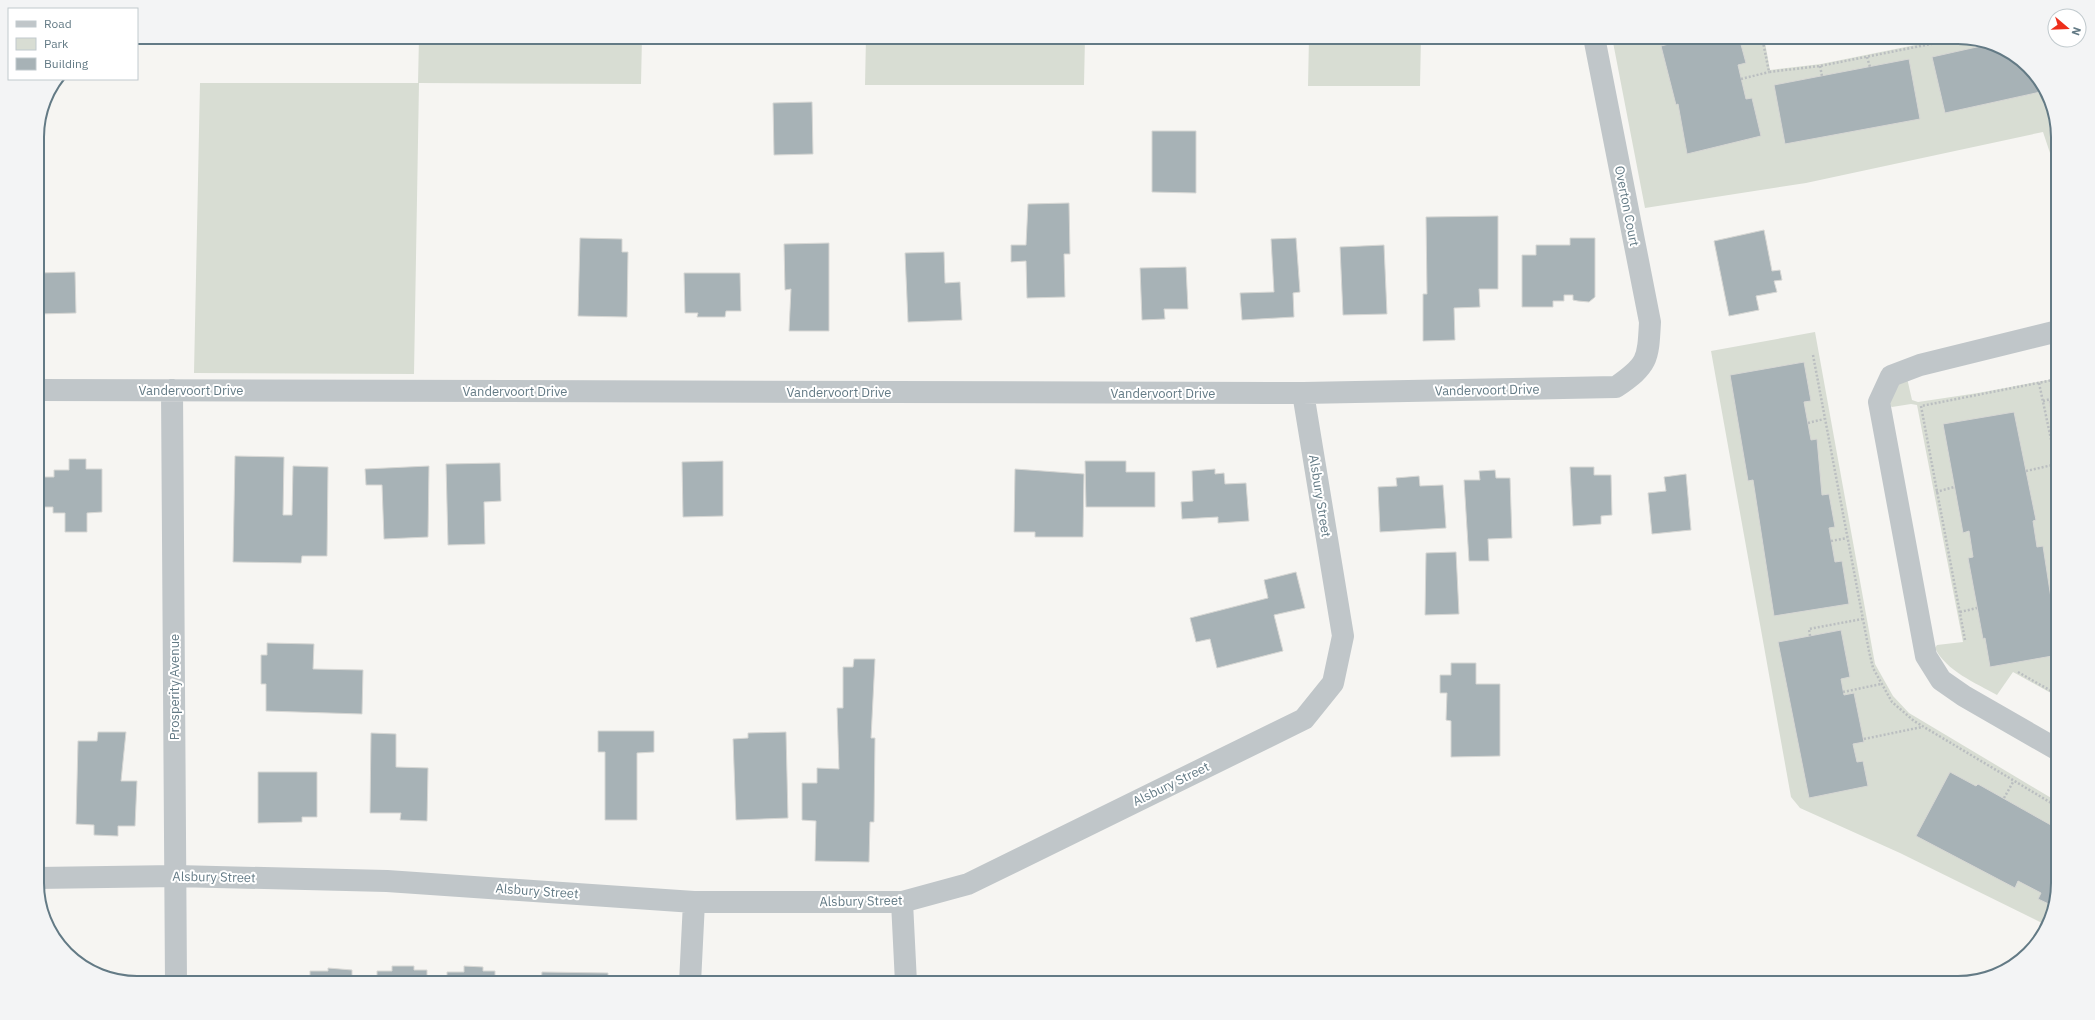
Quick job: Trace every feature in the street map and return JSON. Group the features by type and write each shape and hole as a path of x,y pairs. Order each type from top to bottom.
{"street":[{"name":"Overton Court","path":"1595,44 1650,322 1648,353 1637,373"},
{"path":"2051,333 1920,365 1891,376 1879,402 1926,656 1940,680 1964,696 2051,746"},
{"name":"Vandervoort Drive","path":"44,390 1303,393 1616,387 1637,373"},
{"name":"Prosperity Avenue","path":"172,390 176,976"},
{"name":"Alsbury Street","path":"44,878 176,876 387,881 694,902 902,902 968,884 1304,719 1334,683 1343,636 1303,393"},
{"path":"690,976 694,902"},
{"path":"902,902 906,976"}],"path":[{"path":"1763,44 1769,72"},
{"path":"1741,79 1769,72 1820,66 1931,44"},
{"path":"1867,57 1870,67"},
{"path":"1820,66 1822,76"},
{"path":"1965,640 1921,406 2051,380"},
{"path":"2039,383 2051,439"},
{"path":"2043,401 2051,399"},
{"path":"1808,422 1824,419"},
{"path":"2026,471 2051,465"},
{"path":"1936,492 1954,487"},
{"path":"1831,541 1847,538"},
{"path":"1960,612 1977,608"},
{"path":"1810,636 1809,629 1862,619"},
{"path":"2018,672 2051,691"},
{"path":"1843,692 1881,684"},
{"path":"1864,739 1922,727"},
{"path":"2004,798 2013,782"}],"green space":[{"path":"419,44 642,44 641,84 419,83 414,374 194,373 200,83 418,83"},
{"path":"866,44 1085,44 1084,85 865,85"},
{"path":"1309,44 1421,44 1420,86 1308,86"},
{"path":"1613,44 1765,44 1770,70 1821,64 1920,44 1964,44 1976,46 1988,49 2010,60 2028,76 2041,96 2049,119 2051,131 2051,156 2043,132 1806,183 1645,208"},
{"path":"1815,332 1875,664 1893,696 1909,713 2051,798 2051,883 2048,907 2042,923 1900,853 1800,808 1791,797 1711,351"},
{"path":"1907,378 1912,400 1918,402 1978,393 2051,379 2051,693 2013,672 1997,695 1954,670 1946,663 1935,648 1937,645 1963,642 1917,405 1911,404 1892,407 1889,405 1894,391 1902,379"}],"building":[{"path":"1669,44 1741,44 1746,63 1738,65 1746,99 1752,98 1761,136 1687,154 1678,104 1676,105 1661,46"},
{"path":"1978,47 1988,49 2010,60 2019,67 2028,76 2039,92 1945,113 1932,57"},
{"path":"1909,59 1920,119 1785,144 1774,85"},
{"path":"812,102 813,154 774,155 773,103"},
{"path":"1152,131 1196,131 1196,193 1152,192"},
{"path":"1069,203 1070,254 1064,254 1065,297 1027,298 1026,261 1011,262 1011,245 1026,245 1028,204"},
{"path":"1498,216 1498,289 1479,289 1480,307 1454,308 1455,340 1423,341 1423,294 1427,294 1426,217"},
{"path":"1764,230 1772,271 1780,270 1782,280 1774,281 1777,292 1756,296 1759,310 1729,316 1714,241"},
{"path":"580,238 622,239 622,252 628,252 627,317 578,316"},
{"path":"1296,238 1300,292 1293,293 1294,317 1242,320 1240,293 1274,292 1271,239"},
{"path":"1570,238 1595,238 1595,297 1589,302 1573,300 1573,295 1564,295 1564,301 1553,301 1553,307 1522,307 1522,255 1536,255 1536,245 1570,245"},
{"path":"829,243 829,331 789,331 791,289 785,290 784,244"},
{"path":"1384,245 1387,314 1343,315 1340,247"},
{"path":"944,252 945,283 960,282 962,320 908,322 905,253"},
{"path":"1186,267 1188,309 1164,309 1165,319 1142,320 1140,268"},
{"path":"75,272 76,313 44,314 44,273"},
{"path":"684,273 740,273 741,311 726,311 725,317 697,317 698,313 685,313"},
{"path":"1804,362 1811,401 1804,402 1811,440 1817,439 1822,495 1829,494 1835,527 1829,528 1835,562 1842,561 1849,604 1774,616 1753,480 1748,481 1730,375"},
{"path":"2049,401 2051,401 2051,413"},
{"path":"2014,412 2036,520 2033,521 2037,547 2043,546 2051,598 2051,656 1990,667 1985,638 1983,639 1968,558 1973,557 1969,531 1963,533 1943,424"},
{"path":"235,456 284,457 283,515 292,515 293,466 328,467 327,556 302,556 301,563 233,562"},
{"path":"69,459 86,459 86,469 102,469 102,512 87,513 87,532 65,532 65,513 53,513 53,507 44,507 44,477 54,477 54,470 69,470"},
{"path":"723,461 723,516 683,517 682,462"},
{"path":"1085,461 1126,461 1126,472 1155,472 1155,507 1086,507"},
{"path":"500,463 501,501 484,502 485,544 448,545 446,464"},
{"path":"429,466 428,537 384,539 382,485 366,485 365,469"},
{"path":"1570,467 1594,467 1594,475 1611,475 1612,515 1601,516 1601,524 1573,526"},
{"path":"1015,469 1084,474 1083,537 1035,537 1035,532 1014,532"},
{"path":"1215,469 1215,474 1224,473 1225,484 1246,483 1249,521 1218,523 1218,517 1182,519 1181,502 1193,501 1192,471"},
{"path":"1495,470 1496,478 1510,478 1512,538 1488,539 1489,561 1469,561 1464,480 1480,480 1479,471"},
{"path":"1686,474 1691,530 1652,534 1648,493 1666,491 1664,477"},
{"path":"1419,476 1420,486 1443,485 1446,528 1380,532 1378,487 1397,486 1396,478"},
{"path":"1456,552 1459,614 1425,615 1426,553"},
{"path":"1296,572 1305,608 1274,615 1283,651 1217,668 1210,639 1196,642 1190,618 1268,598 1264,580"},
{"path":"1841,630 1850,677 1841,679 1844,695 1854,693 1864,742 1853,744 1857,762 1863,761 1868,786 1809,798 1778,642"},
{"path":"267,643 314,644 313,669 363,670 362,714 266,711 266,684 261,684 261,655 267,655"},
{"path":"854,659 875,659 871,738 875,738 874,822 870,822 869,862 815,861 816,821 802,820 802,783 817,783 817,768 839,769 837,708 843,708 843,667 853,667"},
{"path":"1451,663 1476,663 1476,684 1500,684 1500,756 1451,757 1451,721 1446,720 1447,693 1440,693 1440,675 1451,675"},
{"path":"598,731 654,731 654,752 637,753 637,820 605,820 605,752 598,752"},
{"path":"98,732 126,732 121,781 137,781 135,826 118,826 118,836 94,835 94,825 76,824 78,741 97,741"},
{"path":"786,732 788,818 736,820 733,739 748,738 748,733"},
{"path":"371,733 396,734 396,767 428,768 427,821 400,820 401,813 370,813"},
{"path":"258,772 317,772 317,817 302,817 302,822 258,823"},
{"path":"1950,772 1976,786 1978,784 2051,825 2051,883 2049,904 2038,899 2041,893 2018,881 2015,888 1916,836"},
{"path":"392,966 414,966 414,970 427,970 427,976 377,976 377,971 392,971"},
{"path":"464,966 483,967 483,971 495,971 495,976 447,976 447,972 464,972"},
{"path":"328,968 352,970 352,976 310,976 310,971 328,971"},
{"path":"542,972 608,973 608,976 542,976"}]}
